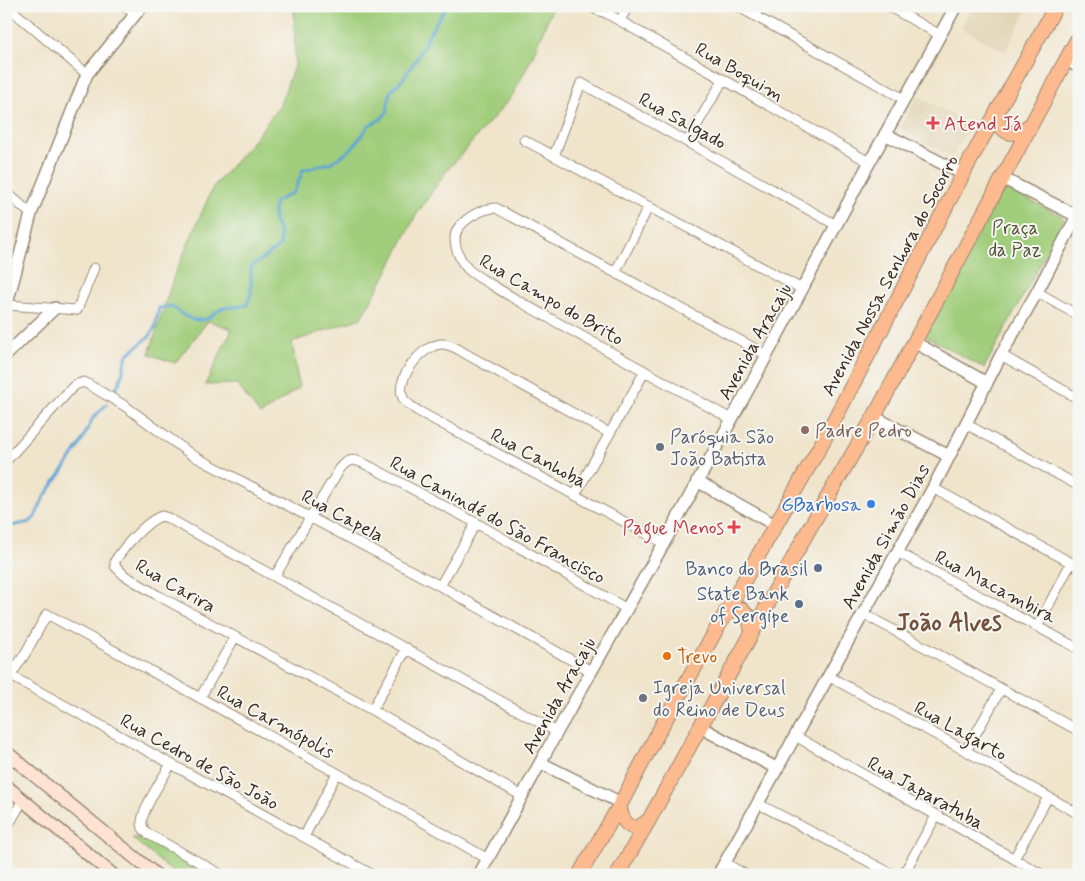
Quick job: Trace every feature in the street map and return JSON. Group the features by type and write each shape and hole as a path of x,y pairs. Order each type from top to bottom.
{"main road":[{"name":"Avenida Nossa Senhora do Socorro","path":"579,875 822,442 998,108 1056,6"},
{"path":"617,875 874,417 1079,36"},
{"path":"998,108 998,123 1008,133 1016,134 1030,125"},
{"path":"723,618 734,609 741,609 749,617 752,632"},
{"path":"6,752 156,875"},
{"path":"6,786 113,875"},
{"path":"620,804 622,818 632,827 638,828 649,820"}],"street":[{"path":"7,6 87,74"},
{"path":"94,268 76,310 6,306 10,279 31,214 87,74 139,10 125,6"},
{"path":"620,21 628,6"},
{"path":"737,6 904,100"},
{"path":"755,16 760,6"},
{"path":"888,6 940,35"},
{"name":"Avenida Aracaju","path":"479,875 664,543 767,355 869,162 956,6"},
{"name":"Rua Boquim","path":"596,9 603,11 869,162"},
{"path":"1066,60 1079,67"},
{"path":"688,142 723,80"},
{"name":"Rua Salgado","path":"554,156 581,83 836,225"},
{"path":"885,134 963,174"},
{"path":"524,140 802,289"},
{"path":"1002,178 1078,214"},
{"path":"6,192 31,214"},
{"path":"616,271 649,206"},
{"name":"Rua Campo do Brito","path":"731,419 526,306 470,271 460,258 455,244 455,233 472,216 487,209 496,208 616,271 767,355"},
{"name":"Avenida Simão Dias","path":"718,875 933,488 1001,355 1075,230 1078,214"},
{"path":"1037,292 1079,316"},
{"path":"6,355 55,308"},
{"path":"914,342 987,383"},
{"name":"Rua Canhoba","path":"609,433 466,354 444,344 431,347 416,359 404,377 402,396 411,406 430,418 664,543"},
{"path":"1001,355 1079,399"},
{"path":"575,495 645,371"},
{"name":"Rua Capela","path":"6,461 68,392 84,382 132,411 192,455 311,516 591,671"},
{"path":"874,417 949,456"},
{"path":"966,424 1079,486"},
{"name":"Rua Canindé do São Francisco","path":"311,516 339,470 347,461 353,460 378,470 476,523 626,609"},
{"path":"697,481 775,525"},
{"path":"933,488 1075,565 1037,627"},
{"name":"Rua Carira","path":"522,796 372,710 129,578 115,566 116,559 153,520 162,516 181,524 557,732"},
{"path":"275,576 311,516"},
{"path":"440,586 476,523"},
{"name":"Rua Macambira","path":"897,552 1079,649"},
{"path":"862,613 1079,731"},
{"name":"Rua Carmópolis","path":"9,679 26,654 46,614 337,773 488,859"},
{"path":"200,698 235,637"},
{"path":"372,710 407,648"},
{"name":"Rua Lagarto","path":"828,676 1079,814"},
{"name":"Rua Cedro de São João","path":"9,679 304,836 373,875"},
{"path":"966,751 1001,689"},
{"path":"700,728 776,768"},
{"name":"Rua Japaratuba","path":"794,736 1043,875"},
{"path":"541,763 620,804"},
{"path":"170,764 145,812 142,823 143,829 148,834 222,875"},
{"path":"304,836 337,773"},
{"path":"1014,859 1048,797"},
{"path":"6,829 23,800"},
{"path":"757,803 894,875"},
{"path":"903,875 936,816"},
{"path":"725,863 746,875"}],"shaded area":[{"path":"972,6 1020,6 1027,10 1005,52 961,28"},
{"path":"917,95 970,125 951,157 900,128"}],"green space":[{"path":"294,6 553,6 533,55 513,95 445,173 415,217 361,318 292,342 299,388 260,415 237,384 205,385 232,329 208,321 175,363 149,354 174,276 213,187 253,141 280,105 295,63"},
{"name":"Praça da Paz","path":"1002,190 1009,190 1062,216 1064,220 984,368 924,335"},
{"path":"132,838 146,839 211,875 176,875"}],"waterway":[{"path":"113,393 120,381 127,355 150,336 155,327 159,308 172,306 185,316 194,320 200,320 210,317 226,307 247,305 251,294 251,267 280,246 280,234 273,219 275,202 294,192 303,170 330,163 345,154 354,146 369,125 381,119 387,112 390,92 403,79 417,58 433,27 447,6"},
{"path":"6,527 30,522 35,517 44,497 81,443 93,418 107,404"}],"place":[{"name":"Atend Já","path":"933,123"},
{"name":"Padre Pedro","path":"805,430"},
{"name":"Paróquia São João Batista","path":"660,447"},
{"name":"GBarbosa","path":"871,504"},
{"name":"Pague Menos","path":"734,527"},
{"name":"Banco do Brasil","path":"818,568"},
{"name":"State Bank of Sergipe","path":"799,604"},
{"name":"Trevo","path":"667,656"},
{"name":"Igreja Universal do Reino de Deus","path":"643,698"}],"district":[{"name":"João Alves","path":"949,622"}]}
